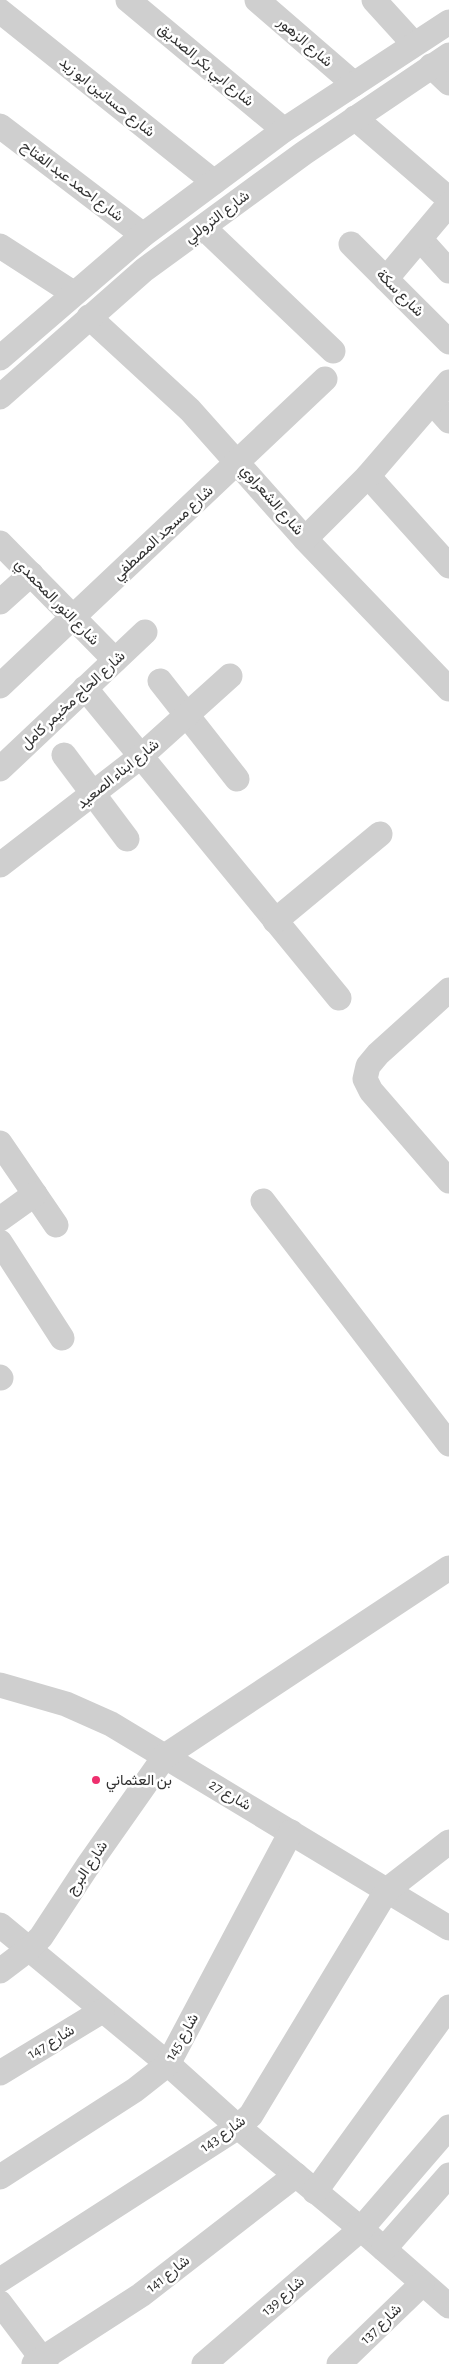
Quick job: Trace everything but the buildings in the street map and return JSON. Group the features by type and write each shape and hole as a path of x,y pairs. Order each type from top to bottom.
{"street":[{"name":"شارع ابي بكر الصديق","path":"128,0 284,130"},
{"name":"شارع الزهور","path":"257,0 354,84"},
{"path":"374,0 414,44"},
{"name":"شارع حسانين ابو زيد","path":"0,11 214,182"},
{"name":"شارع التروللي","path":"0,358 143,235 284,130 449,22"},
{"name":"شارع التروللي","path":"0,397 144,270 204,228 254,189 440,60"},
{"path":"440,60 449,83"},
{"path":"355,118 449,199"},
{"name":"شارع احمد عبد الفتاح","path":"0,126 143,235"},
{"path":"386,279 449,204"},
{"path":"204,228 333,351"},
{"path":"420,239 449,271"},
{"name":"شارع سكة","path":"351,244 449,342"},
{"path":"0,246 74,293"},
{"name":"شارع الشعراوي","path":"90,317 190,410 239,462 305,539 449,689"},
{"name":"شارع مسجد المصطفي","path":"0,686 325,379"},
{"path":"305,539 368,476 449,382"},
{"path":"432,402 449,421"},
{"path":"368,476 449,566"},
{"name":"شارع النور المحمدي","path":"0,543 115,660"},
{"path":"0,602 31,574"},
{"name":"شارع الحاج مخيمر كامل","path":"0,769 146,632"},
{"name":"شارع ابناء الصعيد","path":"0,865 140,757 187,717 230,676"},
{"path":"160,681 238,779"},
{"path":"85,688 340,998"},
{"path":"64,755 127,839"},
{"path":"275,921 380,834"},
{"path":"449,990 378,1054 368,1066 365,1079 371,1092 449,1180"},
{"path":"0,1143 56,1225"},
{"path":"0,1220 34,1194"},
{"path":"264,1201 449,1444"},
{"path":"0,1242 62,1338"},
{"path":"166,1756 449,1568"},
{"name":"شارع 27","path":"0,1685 66,1704 102,1720 166,1756 449,1928"},
{"name":"شارع البرج","path":"0,1971 29,1949 41,1936 87,1867 166,1756"},
{"name":"شارع 145","path":"0,2176 135,2090 168,2064 291,1832"},
{"path":"387,1890 449,1842"},
{"name":"شارع 143","path":"0,2280 238,2127 251,2115 387,1890"},
{"path":"0,1925 168,2064 238,2127 384,2248 422,2284 449,2306"},
{"path":"315,2192 449,2007"},
{"name":"شارع 147","path":"0,2073 102,2011"},
{"name":"شارع 139","path":"204,2364 361,2229 449,2127"},
{"name":"شارع 141","path":"41,2362 141,2295 296,2175"},
{"path":"384,2248 449,2176"},
{"name":"شارع 137","path":"339,2364 422,2284"},
{"path":"0,2303 41,2362"}],"place":[{"name":"بن العثماني","path":"96,1780"}]}
